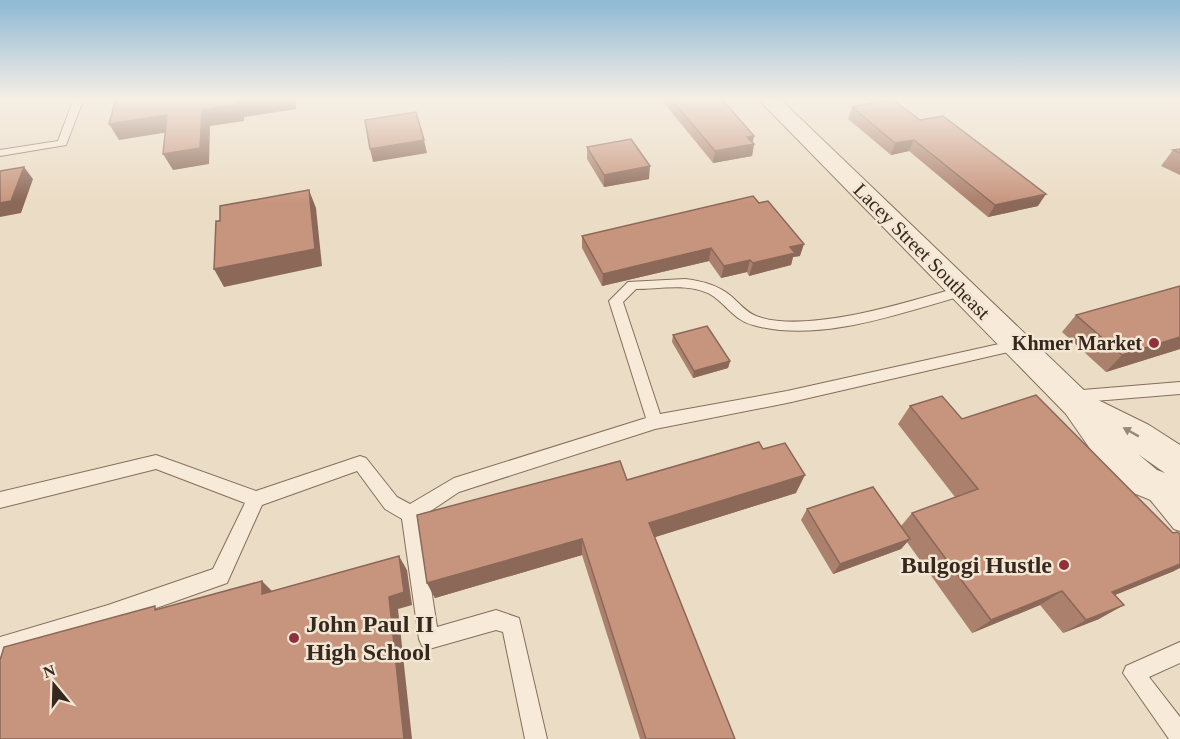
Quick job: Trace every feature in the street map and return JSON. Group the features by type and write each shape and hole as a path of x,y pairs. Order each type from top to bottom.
{"street":[{"name":"Lacey Street Southeast","path":"802,132 1074,401 1114,455 1144,481 1180,496"},
{"name":"Lacey Street Southeast","path":"1074,401 1137,435 1180,464"}],"lane":[{"path":"0,153 62,143 66,132"},
{"path":"655,422 616,301 633,285 687,283 715,292 735,309 755,321 797,326 875,315 963,291"},
{"path":"410,514 454,486 655,422 787,397 1017,345"},
{"path":"1074,401 1180,388"},
{"path":"0,500 156,462 256,499 360,463 391,503 410,514"},
{"path":"1144,481 1180,523"},
{"path":"0,648 108,615 220,576 256,499"},
{"path":"410,514 429,639 495,620 512,625 536,739"},
{"path":"1180,652 1133,674 1180,735"}],"building":[{"path":"165,132 201,132 200,148 163,154"},
{"path":"367,132 422,132 424,140 370,149"},
{"path":"699,132 751,132 754,136 747,137 754,144 715,151"},
{"path":"882,132 965,132 1046,194 995,205 914,140 895,143"},
{"path":"631,139 650,166 604,175 587,147"},
{"path":"24,167 11,201 0,203 0,171"},
{"path":"309,190 315,249 214,269 216,221 220,221 220,206"},
{"path":"753,196 759,203 768,201 804,244 790,247 795,253 753,263 750,260 724,266 711,248 603,274 582,236"},
{"path":"1180,286 1180,337 1122,355 1076,315"},
{"path":"707,326 730,361 694,371 673,335"},
{"path":"1036,395 1173,533 1180,534 1180,564 1112,592 1124,605 1086,620 1062,591 991,620 912,513 978,489 910,406 942,396 962,419"},
{"path":"759,442 763,449 785,443 805,475 649,523 735,739 646,739 582,539 427,583 417,515 620,461 627,480"},
{"path":"873,487 910,539 840,564 807,509"},
{"name":"John Paul II High School","path":"399,556 404,592 389,597 404,739 0,739 0,660 4,647 155,606 155,610 262,581 262,594"}],"place":[{"name":"Khmer Market","path":"1154,343"},
{"name":"Bulgogi Hustle","path":"1064,565"},
{"name":"John Paul II High School","path":"294,638"}]}
